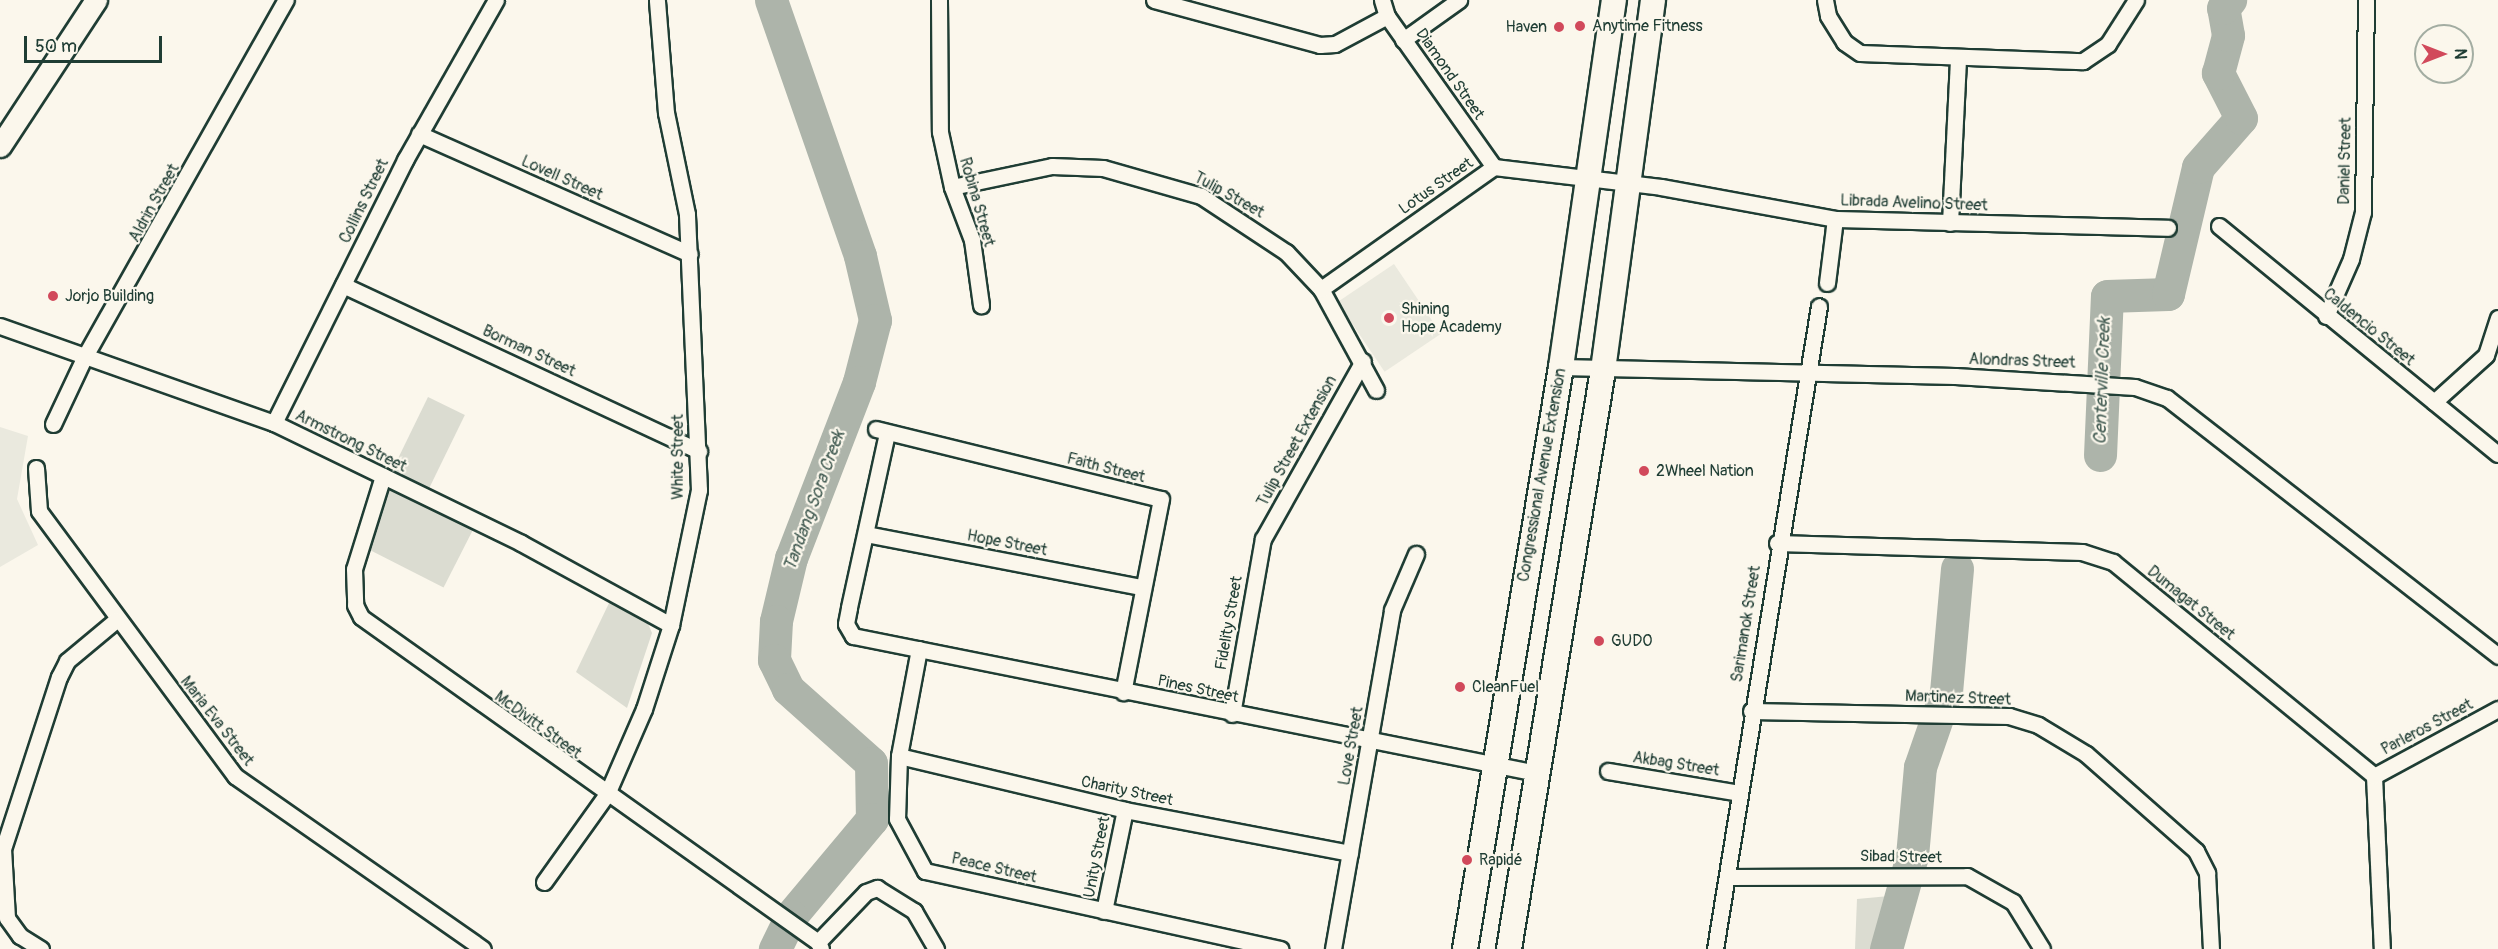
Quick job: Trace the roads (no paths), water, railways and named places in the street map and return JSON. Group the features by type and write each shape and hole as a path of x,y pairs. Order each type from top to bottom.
{"main road":[{"path":"0,146 96,0"},
{"name":"Congressional Avenue Extension","path":"1465,949 1561,368 1614,0"},
{"path":"1509,949 1603,370 1653,0"}],"street":[{"name":"Aldrin Street","path":"53,424 85,356 286,0"},
{"name":"Collins Street","path":"274,423 419,134 496,0"},
{"name":"White Street","path":"544,882 607,794 644,709 671,625 699,490 690,254 666,113 657,0"},
{"name":"Robina Street","path":"939,0 940,132 952,187 972,240 981,305"},
{"path":"1154,0 1320,45 1335,44 1386,16"},
{"name":"Diamond Street","path":"1382,0 1386,16 1494,167"},
{"path":"1403,40 1459,0"},
{"path":"1825,0 1828,16 1844,42 1860,53 2083,61 2108,44 2136,0"},
{"name":"Daniel Street","path":"2326,316 2351,259 2363,212 2366,0"},
{"path":"1950,223 1958,57"},
{"name":"Lovell Street","path":"419,134 690,254"},
{"name":"Tulip Street","path":"952,187 1052,166 1153,178 1245,220 1321,289 1363,361 1376,390"},
{"name":"Lotus Street","path":"1321,289 1494,167 1589,178"},
{"name":"Librada Avelino Street","path":"1589,178 1630,183 1835,219 2168,228"},
{"path":"1827,284 1835,219"},
{"name":"Caldencio Street","path":"2219,226 2326,316 2498,454"},
{"name":"Borman Street","path":"343,285 699,451"},
{"name":"Sarimanok Street","path":"1715,949 1777,543 1819,306"},
{"path":"2434,402 2486,355 2498,318"},
{"name":"Armstrong Street","path":"0,326 274,423 600,584 671,625"},
{"name":"Tulip Street Extension","path":"1263,539 1363,361"},
{"name":"Alondras Street","path":"1561,368 2073,380 2135,387 2167,398 2498,656"},
{"name":"Faith Street","path":"853,636 846,624 866,534 881,431 1161,500 1123,692"},
{"name":"Maria Eva Street","path":"36,468 39,512 116,620 234,776 483,949"},
{"name":"McDivitt Street","path":"383,477 354,569 354,605 361,617 820,946 866,892 877,888 914,911 936,949"},
{"name":"Hope Street","path":"866,534 1142,587"},
{"name":"Fidelity Street","path":"1232,714 1263,539"},
{"name":"Dumagat Street","path":"1777,543 2082,552 2113,562 2374,776"},
{"name":"Love Street","path":"1333,949 1371,743 1392,610 1416,554"},
{"path":"41,949 20,936 8,918 3,849 59,677 67,661 116,620"},
{"name":"Pines Street","path":"853,636 1371,743 1537,773"},
{"name":"Peace Street","path":"919,650 899,756 900,832 925,871 1281,949"},
{"name":"Parleros Street","path":"2374,776 2498,709"},
{"name":"Martinez Street","path":"1751,711 2009,716 2038,725 2086,754 2196,851 2207,873 2211,949"},
{"name":"Charity Street","path":"899,756 1125,810 1350,853"},
{"name":"Akbag Street","path":"1608,771 1739,793"},
{"path":"2374,776 2382,949"},
{"name":"Unity Street","path":"1104,911 1125,810"},
{"name":"Sibad Street","path":"1726,877 1889,873 1967,876 2013,902 2042,949"}],"waterway":[{"name":"Tandang Sora Creek","path":"771,0 860,256 875,320 859,382 791,558 776,621 774,660 788,689 871,763 872,819 791,916 775,949"},
{"name":"Centerville Creek","path":"2100,455 2107,296 2168,294 2198,167 2241,118 2218,73 2228,35 2223,8 2230,0"},
{"path":"1886,949 1912,856 1920,767 1946,692 1957,568"}],"place":[{"name":"Anytime Fitness","path":"1580,26"},
{"name":"Haven","path":"1559,27"},
{"name":"Jorjo Building","path":"53,296"},
{"name":"Shining Hope Academy","path":"1389,318"},
{"name":"2Wheel Nation","path":"1644,471"},
{"name":"GUDO","path":"1599,641"},
{"name":"CleanFuel","path":"1460,687"},
{"name":"Rapidé","path":"1467,860"}]}
